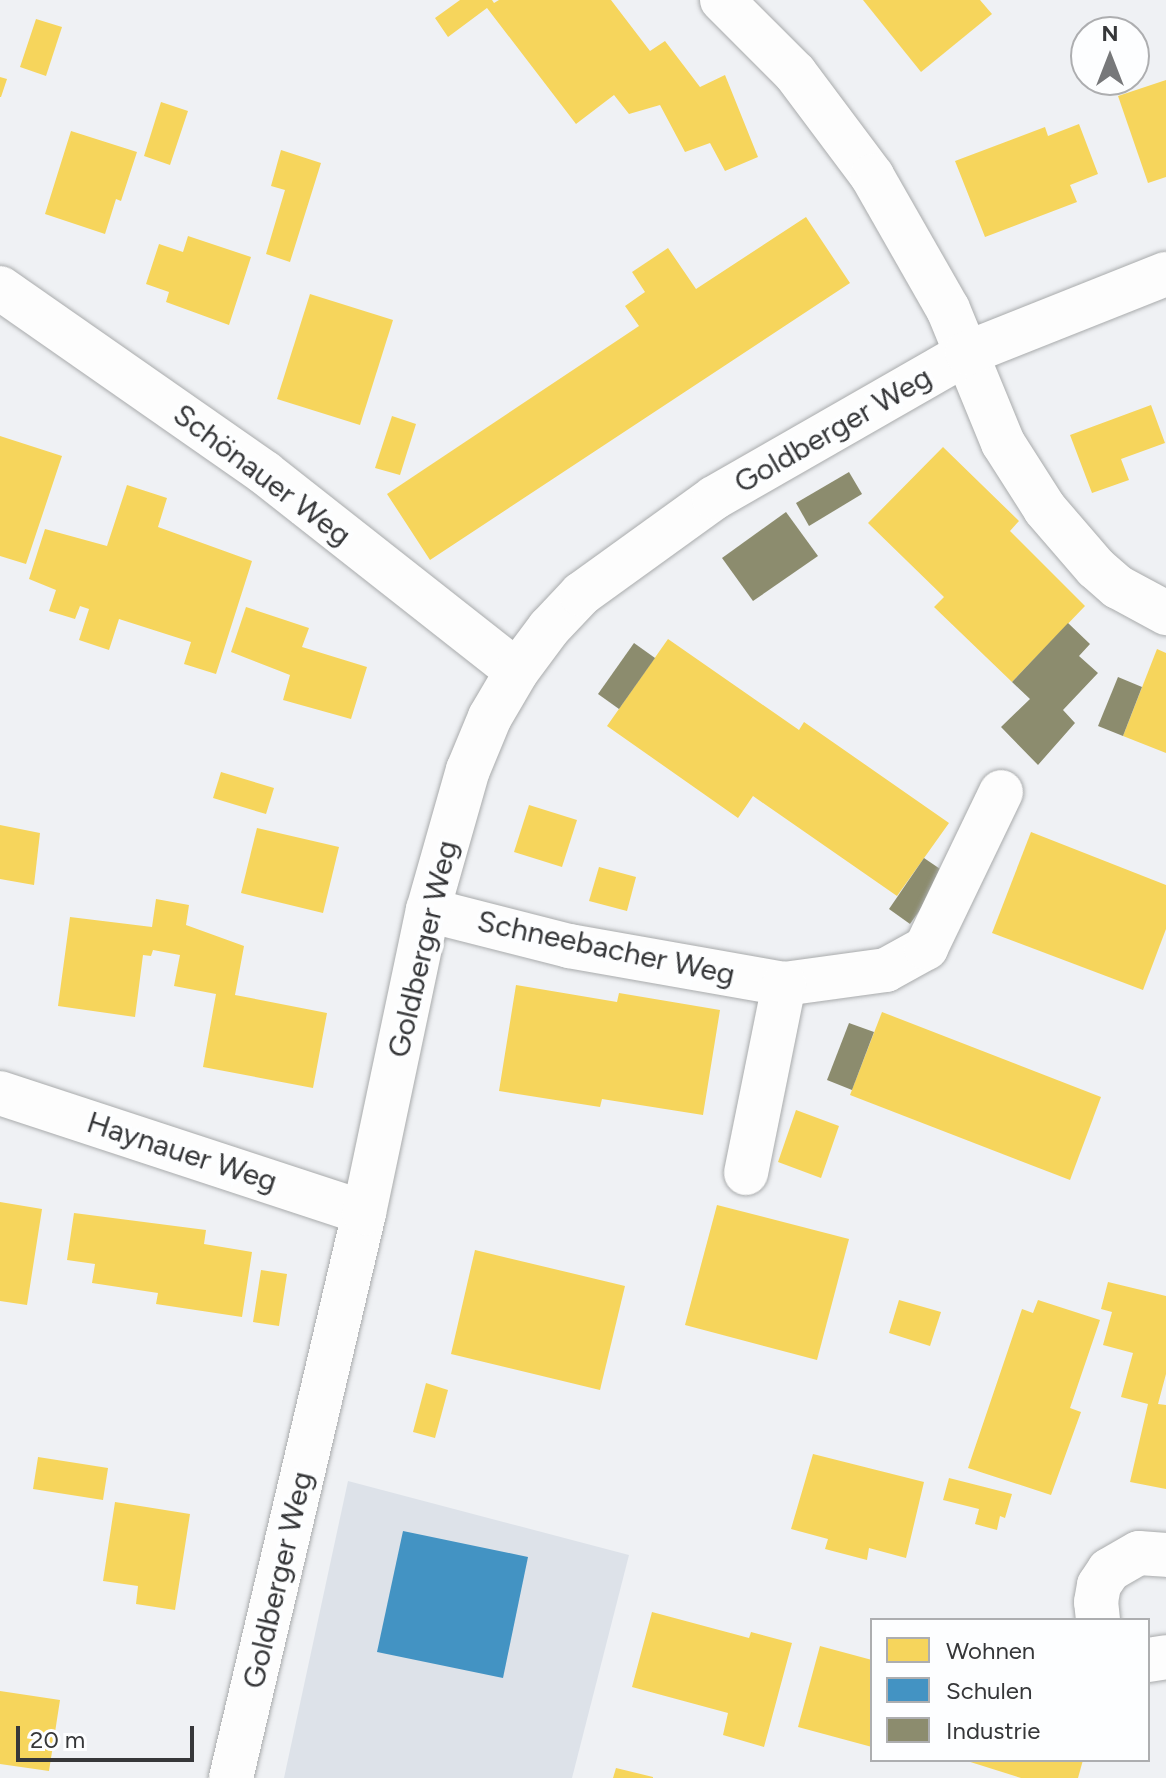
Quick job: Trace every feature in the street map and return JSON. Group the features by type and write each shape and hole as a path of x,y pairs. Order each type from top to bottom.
{"street":[{"path":"722,0 795,73 872,176 930,273 967,353"},
{"name":"Goldberger Weg","path":"231,1778 364,1213 428,910 468,770 490,717 517,671 581,594 714,498 967,353 1166,274"},
{"name":"Schönauer Weg","path":"0,288 265,473 517,671"},
{"name":"Goldberger Weg","path":"967,353 1003,443 1045,509 1096,568 1118,587 1166,613"},
{"name":"Schneebacher Weg","path":"428,910 569,946 784,984 886,970 926,948 1001,792"},
{"path":"746,1173 784,984"},
{"name":"Haynauer Weg","path":"0,1093 364,1213"},
{"path":"1098,1618 1099,1585 1109,1570 1139,1553 1166,1555"}],"shaded area":[{"path":"348,1481 629,1555 572,1778 284,1778"}],"building: Wohnen":[{"path":"460,0 492,0 494,3 499,0 611,0 650,51 665,41 700,87 725,75 758,157 725,171 710,143 685,152 660,105 629,114 614,95 576,124 487,8 448,37 435,18"},
{"path":"863,0 980,0 992,14 921,72"},
{"path":"36,19 62,27 46,76 20,67"},
{"path":"0,77 7,79 1,97 0,97"},
{"path":"1166,80 1166,177 1148,183 1118,96 1150,96 1150,85"},
{"path":"161,102 188,111 170,165 144,156"},
{"path":"1079,124 1098,174 1070,185 1077,202 985,237 955,161 1045,127 1048,136"},
{"path":"71,131 137,152 121,201 116,199 105,234 45,214"},
{"path":"281,150 321,163 290,262 266,254 285,190 271,186"},
{"path":"806,217 850,283 430,560 387,494 639,326 625,306 645,292 632,272 668,248 696,289"},
{"path":"188,236 251,257 229,325 166,302 169,292 146,284 159,244 183,252"},
{"path":"310,294 393,320 360,425 277,399"},
{"path":"1151,405 1165,443 1121,459 1129,480 1092,493 1070,435"},
{"path":"392,416 416,424 400,475 375,468"},
{"path":"0,436 62,456 26,564 0,556"},
{"path":"943,447 1019,521 1010,531 1085,606 1012,682 934,607 944,597 868,523"},
{"path":"127,485 167,498 158,527 252,561 216,674 184,664 191,642 119,619 109,650 79,640 89,609 80,606 75,619 49,611 56,590 29,579 45,529 107,546"},
{"path":"246,607 309,628 302,647 367,667 351,719 283,700 290,675 231,652"},
{"path":"668,639 799,730 804,722 949,823 897,896 753,796 738,818 607,726"},
{"path":"1157,649 1166,653 1166,753 1123,736"},
{"path":"221,772 274,788 266,814 213,798"},
{"path":"529,805 577,820 562,867 514,852"},
{"path":"0,825 40,833 34,885 0,879"},
{"path":"257,828 339,847 323,913 241,893"},
{"path":"1031,832 1166,885 1166,929 1143,990 992,933"},
{"path":"599,867 636,877 627,911 589,901"},
{"path":"156,899 189,905 186,925 244,946 235,995 327,1013 313,1088 203,1067 216,994 174,986 180,955 153,950 151,956 143,955 135,1017 58,1006 70,917 152,927"},
{"path":"516,985 617,1002 619,993 720,1010 703,1115 602,1099 600,1107 499,1091"},
{"path":"882,1012 1101,1097 1070,1180 850,1095"},
{"path":"796,1110 839,1126 821,1178 778,1162"},
{"path":"0,1202 42,1209 27,1305 0,1301"},
{"path":"717,1205 849,1239 817,1360 685,1325"},
{"path":"74,1213 206,1230 204,1244 252,1252 242,1317 156,1304 158,1293 92,1283 95,1264 67,1260"},
{"path":"475,1250 625,1286 600,1390 451,1354"},
{"path":"261,1270 287,1274 279,1326 253,1322"},
{"path":"1108,1282 1166,1296 1166,1374 1158,1404 1166,1405 1166,1489 1130,1482 1148,1404 1121,1397 1133,1353 1103,1345 1112,1312 1101,1309"},
{"path":"899,1300 941,1312 930,1346 889,1333"},
{"path":"1038,1300 1100,1320 1070,1408 1081,1412 1051,1495 968,1468 1022,1309 1033,1313"},
{"path":"426,1383 448,1390 435,1438 413,1432"},
{"path":"813,1454 924,1482 906,1558 869,1548 867,1560 825,1549 828,1539 791,1529"},
{"path":"38,1457 108,1468 103,1500 33,1489"},
{"path":"949,1478 1012,1494 1005,1518 1000,1516 997,1530 975,1524 979,1509 943,1500"},
{"path":"115,1502 190,1514 175,1610 136,1604 138,1586 103,1581"},
{"path":"652,1612 749,1638 751,1632 792,1643 764,1747 723,1735 728,1713 632,1687"},
{"path":"820,1646 870,1659 870,1746 798,1727"},
{"path":"0,1691 60,1700 49,1771 0,1764"},
{"path":"970,1762 1082,1762 1078,1778 1021,1778"},
{"path":"616,1768 653,1777 653,1778 613,1778"}],"building: Schulen":[{"path":"403,1531 528,1557 503,1678 377,1652"}],"building: Industrie":[{"path":"849,472 862,494 809,526 796,503"},
{"path":"786,512 818,556 753,601 722,558"},
{"path":"1068,623 1090,644 1079,656 1098,673 1063,710 1075,723 1038,765 1001,727 1030,699 1012,682"},
{"path":"634,643 655,658 619,709 598,694"},
{"path":"1118,677 1142,687 1123,736 1098,726"},
{"path":"924,858 946,873 910,924 889,909"},
{"path":"849,1023 874,1032 852,1090 827,1080"}]}
